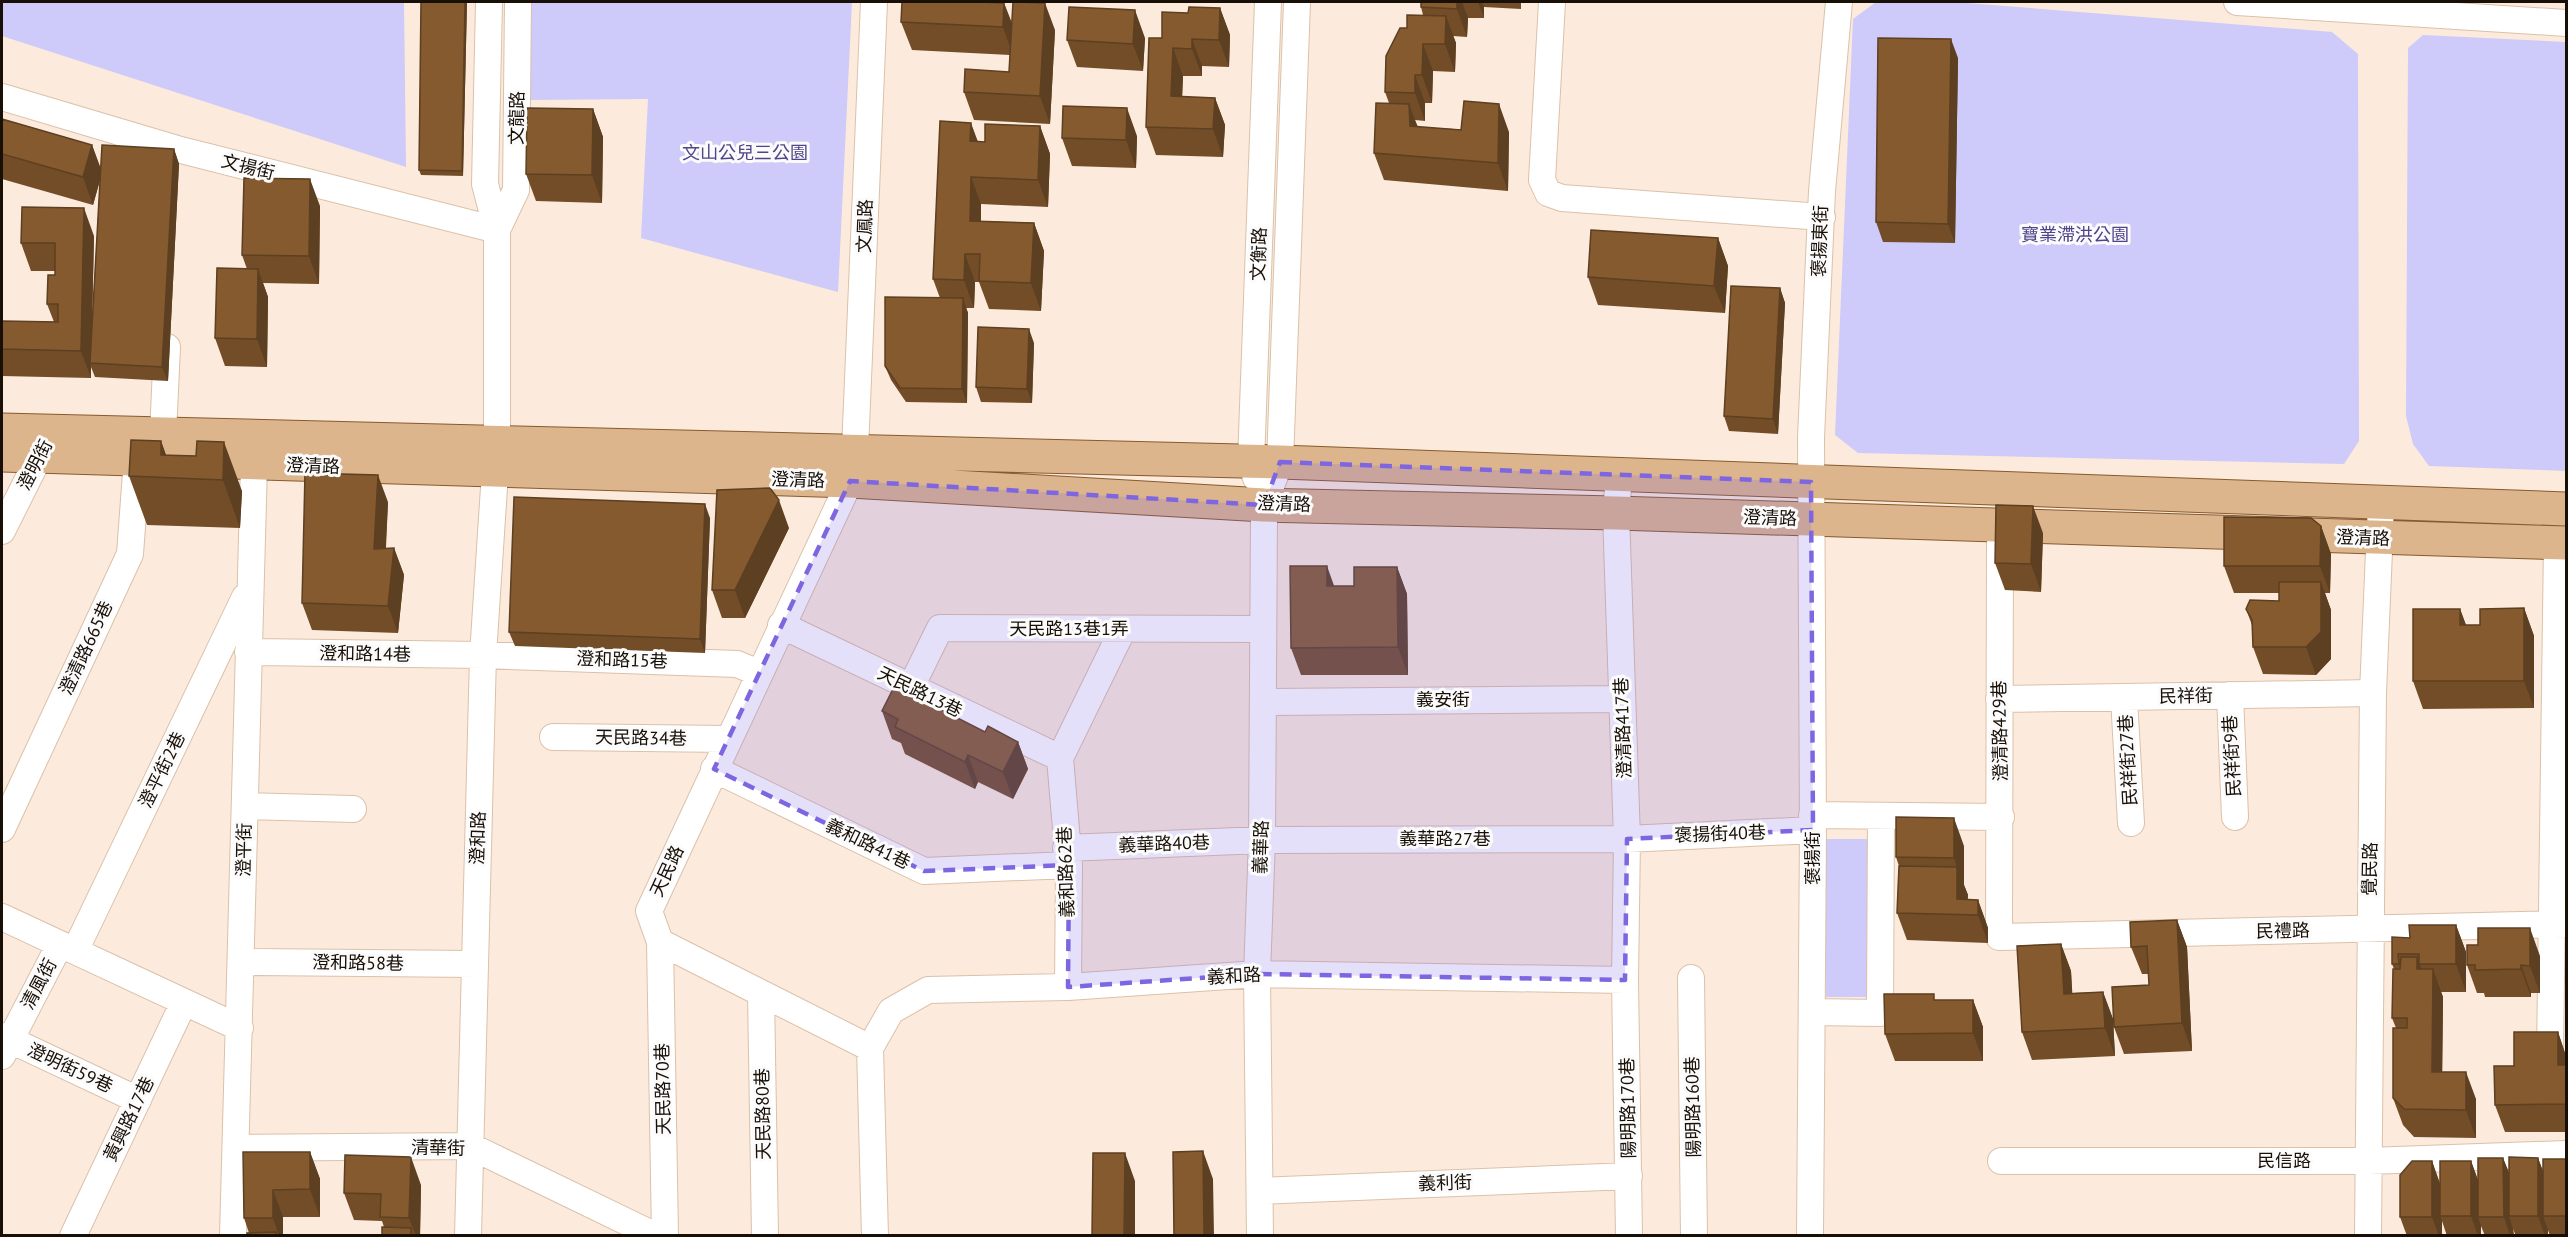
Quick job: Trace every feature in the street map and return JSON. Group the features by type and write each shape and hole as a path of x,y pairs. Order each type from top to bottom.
{"main road":[{"name":"澄清路","path":"2,430 45,444 137,459 254,464 855,450 1266,462 2566,509"},
{"name":"澄清路","path":"2,455 45,444 496,457 850,481 1264,505 1616,513 2562,543"}],"street":[{"name":"文龍路","path":"489,2 485,183 497,230 496,457"},
{"name":"文龍路","path":"497,230 516,190 518,2"},
{"name":"文鳳路","path":"855,450 874,2"},
{"name":"文衡路","path":"1266,462 1268,2"},
{"name":"文衡路","path":"1266,462 1297,2"},
{"path":"1552,2 1542,180 1548,193 1562,198 1822,217"},
{"name":"褒揚東街","path":"1811,482 1822,190 1839,2"},
{"path":"2237,2 2566,23"},
{"name":"文揚街","path":"2,97 177,161 497,230"},
{"path":"163,434 168,327"},
{"name":"澄明街","path":"2,531 45,444"},
{"name":"天民路","path":"660,942 649,911 850,481 855,450"},
{"name":"澄和路","path":"468,1236 483,655 496,457"},
{"name":"澄清路665巷","path":"2,829 130,554 137,459"},
{"name":"義華路","path":"1260,1236 1257,974 1262,840 1266,462"},
{"name":"澄平街","path":"233,1236 254,464"},
{"name":"澄清路417巷","path":"1619,476 1616,513 1627,838 1625,980"},
{"name":"褒揚街","path":"1810,1236 1813,823 1811,482"},
{"name":"覺民路","path":"2368,1236 2369,929 2373,693 2381,504"},
{"name":"澄清路429巷","path":"1999,937 2000,525"},
{"path":"2550,1053 2559,925 2562,543"},
{"name":"澄平街2巷","path":"67,948 249,590"},
{"name":"天民路13巷","path":"781,625 1060,758"},
{"name":"天民路13巷1弄","path":"911,687 940,628 1263,629"},
{"path":"1060,758 1123,629"},
{"name":"澄和路14巷","path":"248,652 483,655"},
{"name":"澄和路15巷","path":"483,655 737,664 759,673"},
{"name":"民祥街","path":"1999,699 2373,693"},
{"name":"民祥街9巷","path":"2229,695 2235,817"},
{"name":"民祥街27巷","path":"2124,697 2131,822"},
{"name":"義安街","path":"1263,702 1622,699"},
{"name":"天民路34巷","path":"553,737 729,739"},
{"name":"義和路62巷","path":"1060,758 1067,856 1068,987"},
{"name":"義和路41巷","path":"714,769 924,871 1067,856"},
{"path":"245,806 353,808"},
{"path":"1812,1012 1880,1013 1881,816"},
{"name":"褒揚街40巷","path":"1627,838 1881,816 2001,817"},
{"name":"義華路27巷","path":"1262,840 1627,838"},
{"name":"義華路40巷","path":"1067,856 1262,840"},
{"path":"2,917 240,1028"},
{"name":"民禮路","path":"1999,937 2559,925"},
{"path":"660,942 870,1048 875,1236"},
{"name":"天民路70巷","path":"660,942 665,1236"},
{"name":"清風街","path":"4,1044 67,948"},
{"name":"澄和路58巷","path":"241,962 475,964"},
{"name":"義和路","path":"870,1048 891,1011 928,990 1068,987 1257,974 1625,980"},
{"name":"陽明路160巷","path":"1691,978 1694,1236"},
{"name":"陽明路170巷","path":"1625,980 1629,1236"},
{"name":"天民路80巷","path":"761,993 765,1236"},
{"name":"黃興路17巷","path":"73,1236 184,1002"},
{"name":"澄明街59巷","path":"4,1044 138,1100"},
{"name":"清華街","path":"237,1148 470,1146 656,1236"},
{"name":"民信路","path":"2001,1161 2368,1161 2566,1154"},
{"name":"義利街","path":"1260,1191 1629,1176"}],"highlighted area":[{"path":"1280,462 1811,482 1813,830 1627,839 1625,980 1257,974 1068,987 1069,865 924,871 714,769 850,481 1264,505"}],"green space":[{"path":"2,2 404,2 406,167 2,36"},
{"name":"文山公兒三公園","path":"524,2 852,2 838,292 641,238 648,99 523,100"},
{"name":"寶業滯洪公園","path":"1876,2 1954,2 2332,32 2358,54 2359,441 2344,464 1858,453 1835,435 1853,19"},
{"path":"2423,35 2566,42 2566,471 2429,466 2413,444 2406,416 2408,48"},
{"path":"1824,839 1870,839 1872,997 1826,997"}],"building":[{"path":"421,2 465,2 462,171 419,170"},
{"path":"902,2 1004,3 1003,27 901,22"},
{"path":"1013,2 1045,3 1040,96 964,92 965,69 1009,72"},
{"path":"1421,2 1457,2 1457,9 1421,7"},
{"path":"1069,7 1135,10 1133,44 1067,40"},
{"path":"1189,7 1220,8 1219,40 1192,39 1192,49 1173,48 1171,96 1215,98 1213,129 1146,127 1149,38 1162,38 1162,12 1188,13"},
{"path":"1407,15 1446,16 1445,44 1423,44 1422,75 1415,75 1415,93 1385,92 1386,56 1400,28 1407,28"},
{"path":"1878,38 1951,39 1948,224 1876,222"},
{"path":"1464,101 1499,104 1498,163 1374,153 1376,103 1409,104 1410,126 1461,130"},
{"path":"1063,106 1127,108 1126,140 1062,138"},
{"path":"527,108 593,109 592,175 526,174"},
{"path":"2,119 92,145 83,177 2,154"},
{"path":"940,121 971,123 970,141 985,142 985,124 1040,126 1038,180 971,177 970,221 1034,223 1031,283 979,281 980,254 965,254 964,280 933,279"},
{"path":"102,145 174,149 162,367 90,363"},
{"path":"244,178 310,179 309,256 242,255"},
{"path":"22,207 84,208 81,351 2,349 2,321 58,322 58,304 47,304 48,275 55,275 55,243 21,243"},
{"path":"1591,230 1718,238 1714,286 1588,277"},
{"path":"217,268 258,269 257,339 215,338"},
{"path":"1731,286 1780,288 1773,419 1724,416"},
{"path":"885,297 963,298 962,389 900,388 885,366"},
{"path":"978,327 1029,329 1027,389 976,387"},
{"path":"131,440 161,441 161,455 196,456 197,441 224,442 223,480 129,476"},
{"path":"305,473 378,475 374,549 394,548 388,606 302,603"},
{"path":"770,488 779,500 735,590 712,590 717,490"},
{"path":"514,497 705,504 700,639 509,632"},
{"path":"1996,505 2033,506 2031,564 1995,563"},
{"path":"2224,517 2311,518 2321,526 2320,566 2224,566"},
{"path":"1290,566 1327,566 1327,586 1354,586 1354,567 1397,567 1398,647 1291,648"},
{"path":"2279,582 2321,582 2321,632 2306,647 2253,647 2252,620 2246,609 2250,600 2279,601"},
{"path":"2524,608 2524,681 2413,681 2413,609 2460,609 2460,625 2480,625 2480,609"},
{"path":"897,681 926,696 924,701 985,732 988,726 1018,742 1003,772 968,755 965,762 895,727 898,719 882,711"},
{"path":"1896,817 1954,818 1954,858 1896,857"},
{"path":"1899,866 1957,867 1957,899 1978,900 1978,915 1897,913"},
{"path":"2177,920 2182,1023 2114,1027 2112,987 2149,985 2147,946 2131,947 2130,922"},
{"path":"2409,925 2456,925 2456,964 2419,964 2419,954 2398,954 2399,964 2392,964 2392,937 2410,938"},
{"path":"2478,928 2530,928 2530,966 2521,965 2521,969 2475,970 2475,965 2467,965 2467,945 2478,945"},
{"path":"2061,944 2064,994 2103,992 2105,1028 2022,1032 2017,946"},
{"path":"2401,957 2417,957 2417,969 2433,969 2432,1072 2466,1072 2466,1110 2404,1109 2393,1098 2393,1028 2407,1028 2407,1018 2392,1018 2393,969 2400,969"},
{"path":"1884,994 1934,994 1934,1000 1973,1000 1973,1033 1885,1034"},
{"path":"2514,1032 2558,1032 2558,1065 2566,1065 2566,1104 2495,1105 2494,1066 2514,1066"},
{"path":"1203,1151 1204,1236 1174,1236 1173,1152"},
{"path":"243,1152 310,1152 310,1189 273,1190 273,1218 244,1218"},
{"path":"1093,1153 1125,1153 1124,1236 1092,1236"},
{"path":"345,1155 411,1157 409,1218 380,1217 381,1194 344,1193"},
{"path":"2509,1157 2538,1158 2538,1216 2509,1216"},
{"path":"2478,1158 2503,1158 2504,1217 2478,1217"},
{"path":"2543,1159 2566,1159 2566,1216 2543,1216"},
{"path":"2412,1161 2432,1161 2432,1217 2400,1217 2400,1175"},
{"path":"2440,1161 2471,1161 2471,1216 2440,1216"},
{"path":"382,1227 411,1228 411,1236 382,1236"},
{"path":"276,1232 276,1236 247,1236 247,1233"}]}
